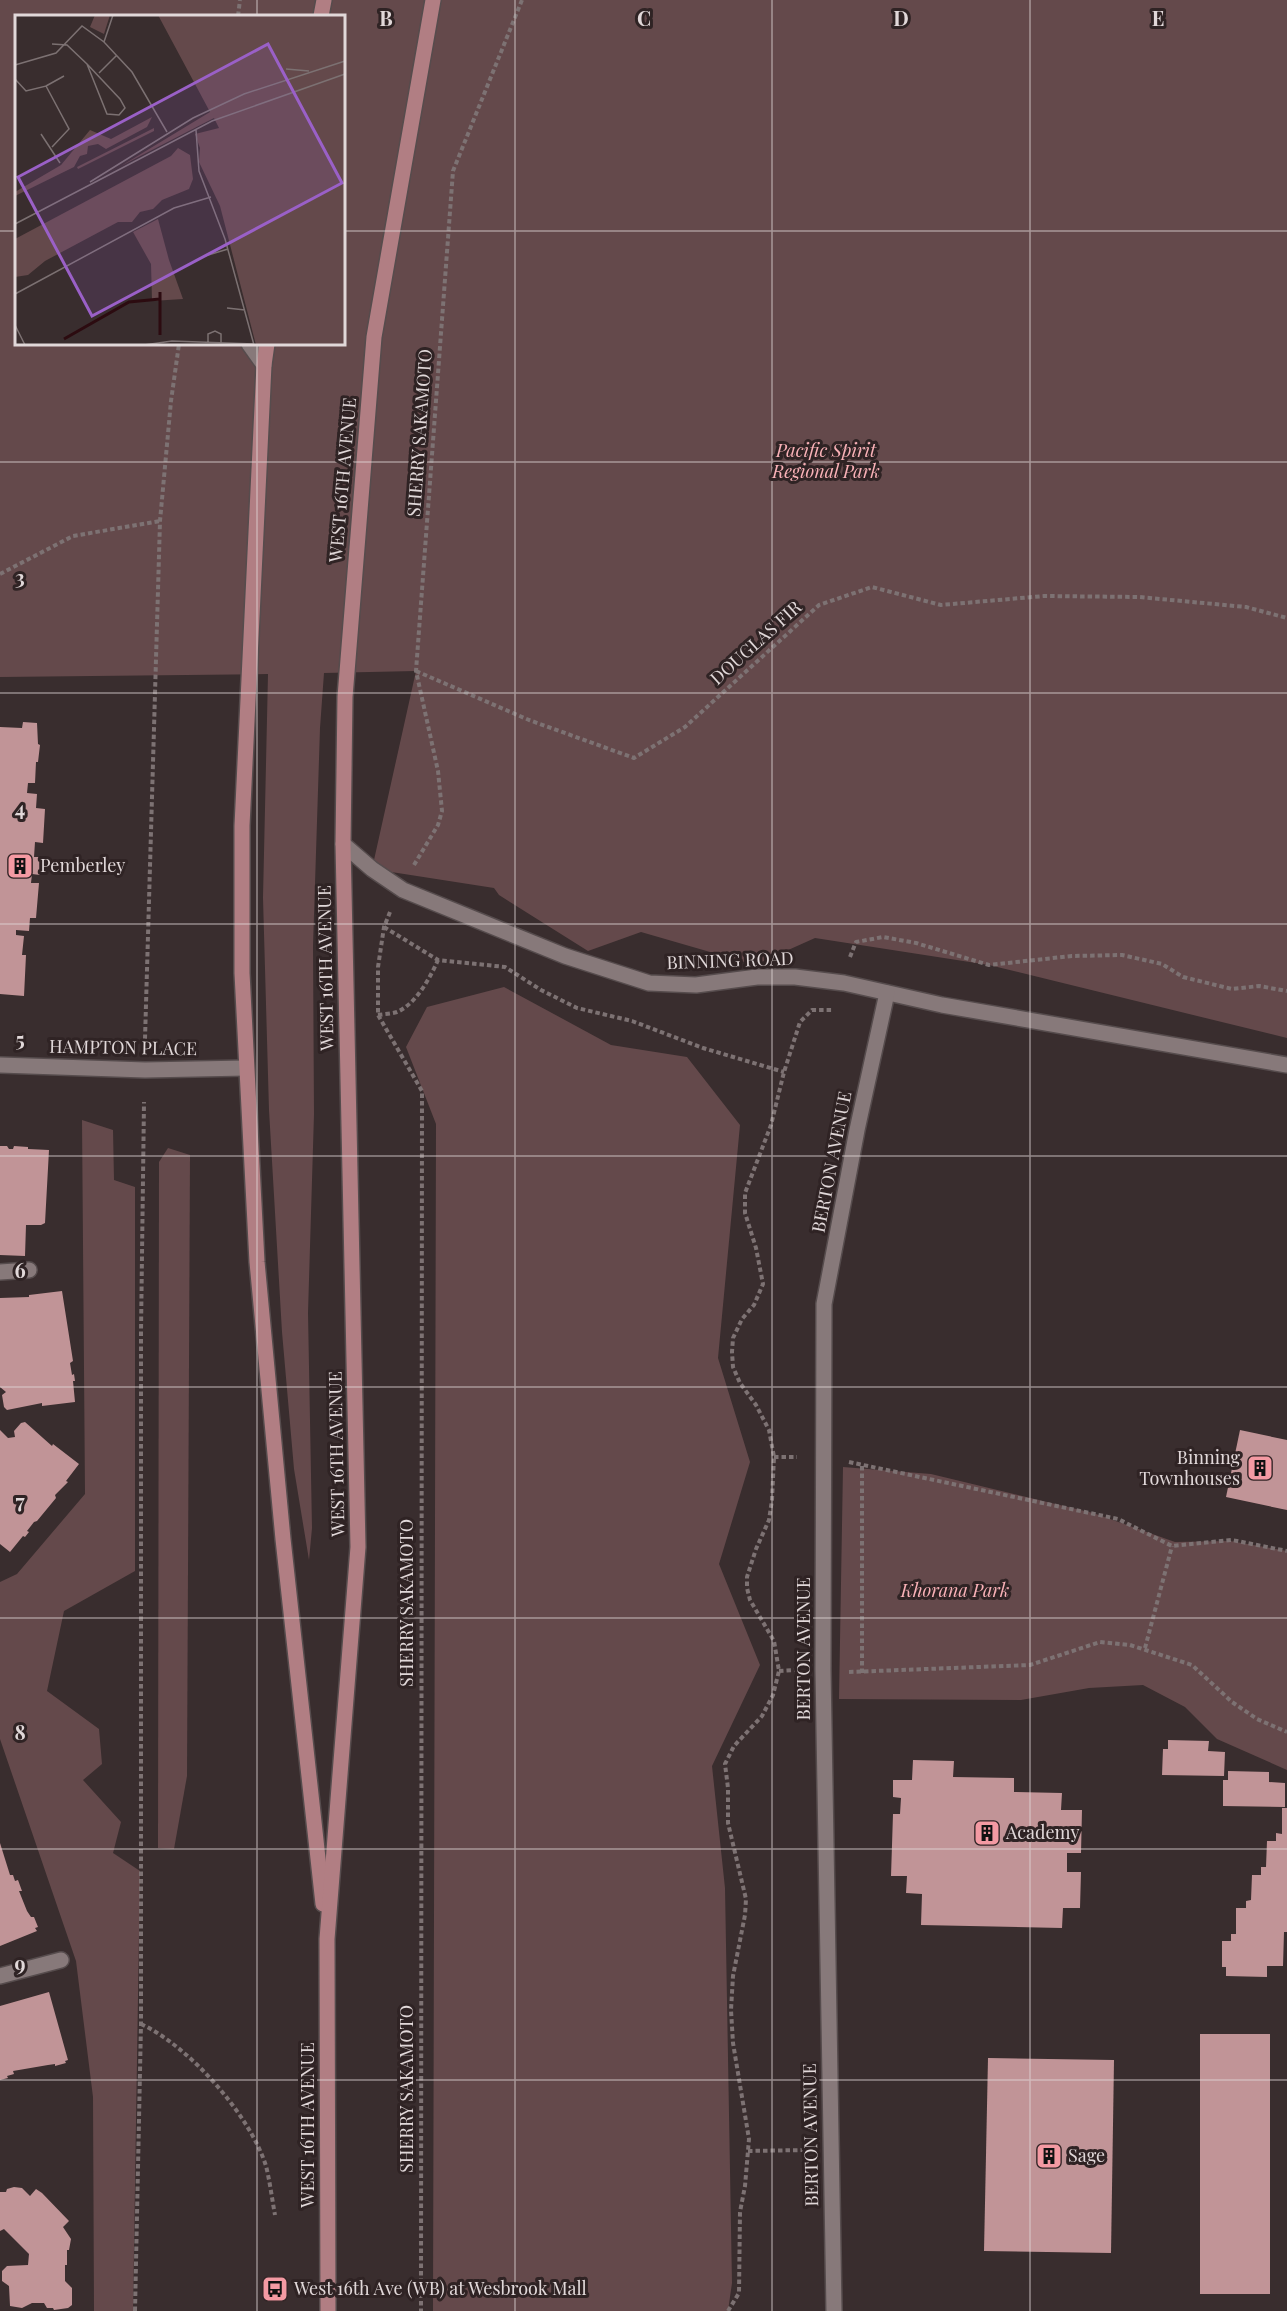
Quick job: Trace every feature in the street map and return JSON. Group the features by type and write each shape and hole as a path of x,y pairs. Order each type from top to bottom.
{"main road":[{"path":"321,15 324,0"},
{"name":"WEST 16TH AVENUE","path":"328,2311 327,1939 358,1547 343,844 345,697 374,338 433,0"},
{"name":"WEST 16TH AVENUE","path":"267,345 264,365 242,826 242,973 257,1262 283,1539 327,1939"}],"street":[{"path":"250,345 264,365"},
{"name":"BINNING ROAD","path":"343,844 372,870 403,890 565,956 639,980 696,985 757,977 795,977 844,983 942,1005 1287,1065"},
{"name":"BERTON AVENUE","path":"834,2311 823,1670 824,1304 857,1130 887,993"},
{"name":"HAMPTON PLACE","path":"0,1065 145,1070 246,1068"},
{"path":"0,1272 29,1270"},
{"path":"0,1976 61,1960"}],"path":[{"path":"238,15 240,0"},
{"name":"SHERRY SAKAMOTO","path":"411,871 438,825 442,811 438,771 416,671 453,171 522,0"},
{"path":"145,1039 160,521 171,401 179,345"},
{"path":"0,574 73,536 160,521"},
{"name":"DOUGLAS FIR","path":"416,671 529,720 634,759 685,727 819,605 872,586 941,605 1044,596 1139,597 1246,607 1287,618"},
{"name":"SHERRY SAKAMOTO","path":"391,908 384,927 378,967 378,1015 422,1092 421,2311"},
{"path":"384,927 438,960 505,967 541,990 578,1008 632,1021 703,1048 784,1072"},
{"path":"378,1015 398,1011 415,997 432,974 438,960"},
{"path":"135,2311 141,2024 141,1332 144,1102"},
{"path":"774,1457 824,1457 1118,1519 1172,1546 1232,1540 1287,1551"},
{"path":"862,1465 862,1673"},
{"path":"1145,1648 1172,1546"},
{"path":"779,1671 823,1670 862,1673 1030,1665 1100,1642 1145,1648 1192,1665 1232,1702 1257,1719 1287,1732"},
{"path":"141,2024 154,2030 181,2051 214,2083 248,2127 265,2165 275,2216"},
{"path":"748,2151 831,2150"}],"green space":[{"name":"Pacific Spirit Regional Park","path":"0,0 1287,0 1287,1038 989,965 815,938 755,965 641,932 588,951 499,895 494,888 372,869 416,671 324,673 313,946 314,1114 308,1313 312,1528 309,1560 294,1469 282,1332 269,1110 263,898 268,674 0,677"},
{"path":"504,987 611,1045 687,1057 740,1125 718,1358 750,1462 719,1564 760,1665 712,1766 725,1888 732,2283 728,2311 433,2311 436,1124 406,1047 427,1007"},
{"path":"82,1120 113,1130 114,1180 135,1187 135,1571 64,1611 47,1691 99,1729 102,1764 83,1780 121,1822 113,1853 140,1871 133,2311 94,2311 93,2097 76,1961 0,1739 0,1582 17,1574 85,1494"},
{"path":"168,1148 190,1155 187,1776 174,1849 158,1848 159,1162"},
{"name":"Khorana Park","path":"843,1467 931,1474 1093,1513 1175,1542 1230,1541 1287,1551 1287,1770 1217,1739 1185,1707 1143,1685 1089,1688 1021,1700 839,1699"}],"building":[{"name":"Pemberley","path":"23,722 37,723 38,744 40,745 35,783 28,783 27,793 37,794 36,808 45,809 43,843 35,842 34,857 41,857 40,875 32,874 31,883 39,883 36,918 30,918 29,931 16,930 16,935 24,936 22,955 26,955 24,996 0,994 0,727 22,728"},
{"path":"0,1146 7,1146 9,1149 13,1149 14,1146 49,1150 45,1223 26,1225 25,1256 0,1255"},
{"path":"62,1291 73,1361 70,1363 75,1381 73,1381 75,1402 42,1406 42,1403 7,1410 4,1407 2,1395 6,1392 0,1387 0,1298 29,1297 29,1295"},
{"path":"25,1422 52,1446 53,1444 79,1464 66,1481 68,1482 55,1495 56,1498 10,1552 0,1544 0,1430 8,1438 15,1437 14,1431"},
{"name":"Binning Townhouses","path":"1240,1430 1287,1440 1287,1510 1226,1497"},
{"path":"1168,1740 1209,1741 1208,1751 1225,1752 1224,1776 1162,1775 1163,1749 1168,1749"},
{"name":"Academy","path":"913,1760 954,1761 953,1777 1014,1778 1014,1792 1062,1793 1061,1810 1082,1810 1081,1853 1067,1853 1067,1872 1081,1872 1080,1908 1063,1908 1062,1928 921,1925 922,1894 906,1893 907,1876 891,1876 893,1814 900,1814 901,1798 893,1797 893,1780 912,1780"},
{"path":"1228,1771 1269,1772 1269,1782 1285,1783 1285,1807 1223,1806 1223,1780 1228,1780"},
{"path":"1282,1808 1287,1808 1287,1932 1284,1932 1283,1966 1267,1966 1267,1977 1226,1976 1226,1967 1222,1967 1222,1941 1231,1941 1231,1934 1236,1934 1236,1908 1246,1908 1246,1901 1251,1900 1252,1875 1261,1875 1261,1867 1266,1867 1267,1841 1276,1841 1276,1833 1282,1834"},
{"path":"0,1843 10,1875 13,1875 15,1881 18,1880 22,1891 19,1891 27,1911 31,1917 34,1917 38,1927 35,1928 37,1931 0,1946"},
{"path":"49,1992 68,2060 65,2061 66,2063 55,2066 55,2064 13,2071 14,2074 0,2080 0,2006"},
{"path":"1200,2034 1270,2034 1270,2294 1200,2294"},
{"name":"Sage","path":"988,2058 1114,2060 1111,2253 984,2251"},
{"path":"22,2188 30,2196 36,2189 69,2221 63,2227 71,2239 69,2250 67,2250 67,2265 65,2265 65,2281 72,2288 72,2305 68,2308 54,2310 47,2308 44,2303 32,2303 22,2308 10,2306 9,2286 2,2281 2,2271 7,2266 28,2265 29,2254 4,2229 0,2231 0,2192 6,2192 7,2189"}],"place":[{"name":"Pemberley","path":"20,866"},
{"name":"Binning Townhouses","path":"1260,1468"},
{"name":"Academy","path":"987,1833"},
{"name":"Sage","path":"1049,2156"},
{"name":"West 16th Ave (WB) at Wesbrook Mall","path":"275,2289"}]}
